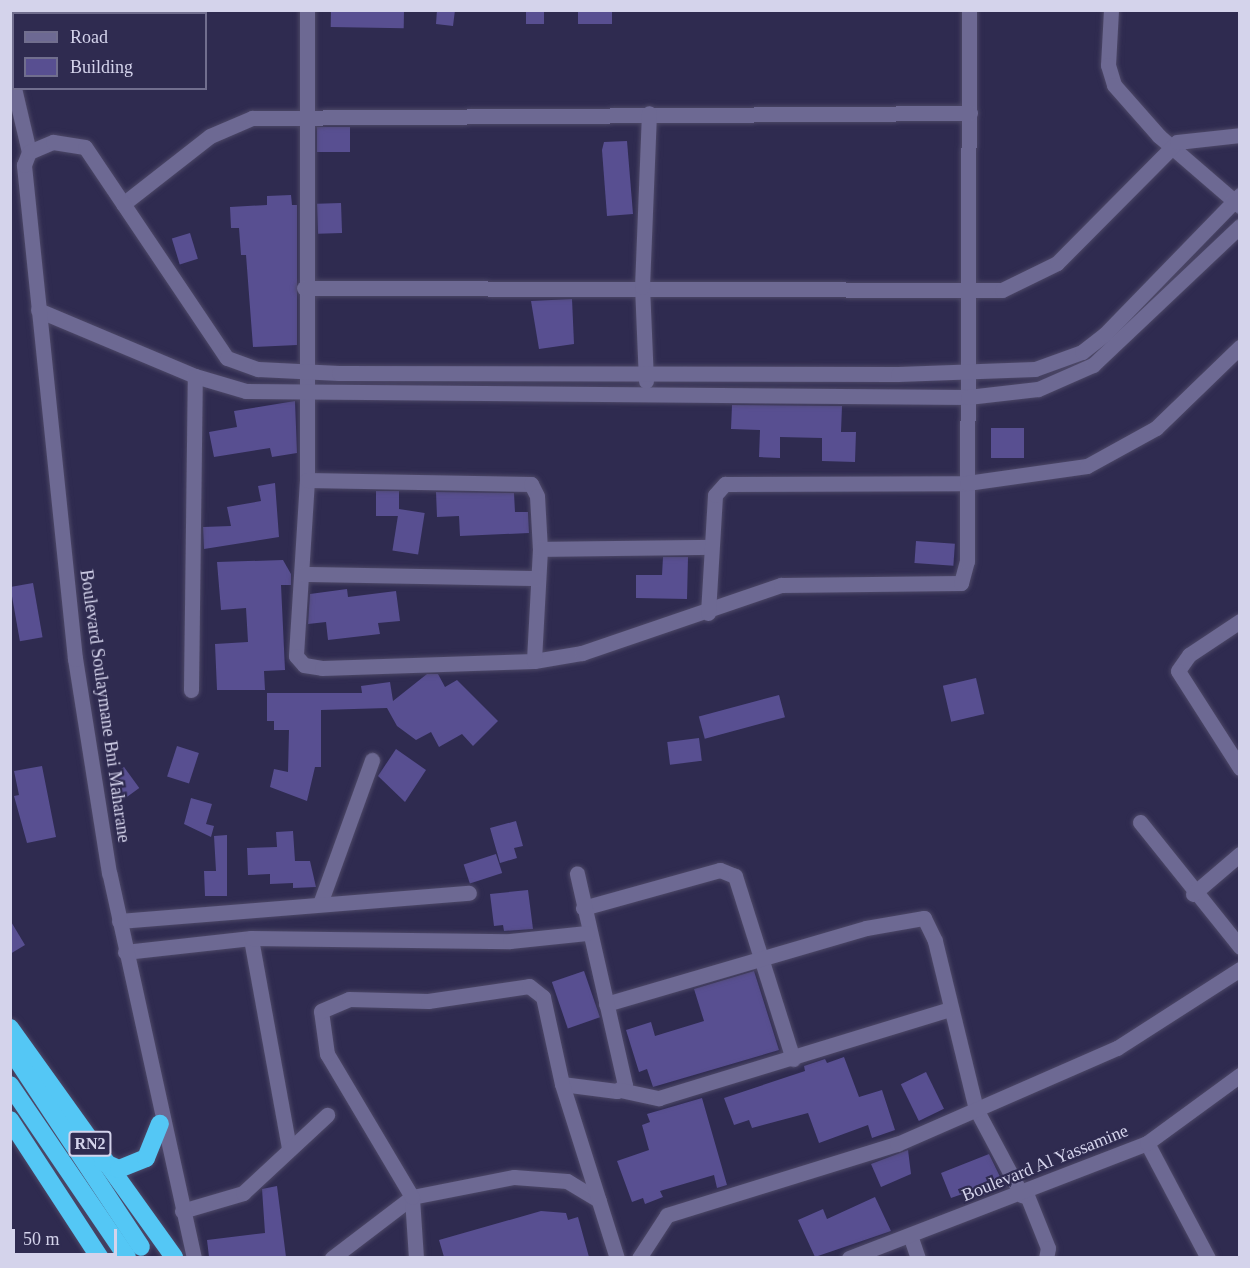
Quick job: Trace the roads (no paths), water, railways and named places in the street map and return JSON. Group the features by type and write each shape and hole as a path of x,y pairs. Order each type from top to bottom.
{"highway":[{"name":"RN2","path":"10,1028 103,1162 176,1257"},
{"path":"10,1049 134,1252"},
{"path":"10,1085 134,1252"},
{"path":"10,1120 100,1257"},
{"path":"103,1162 119,1169 146,1158 160,1124"},
{"path":"164,1257 176,1257"}],"street":[{"path":"307,10 308,115 304,288 307,480 303,574 296,656 304,664 534,661 602,649 781,585 958,585 967,561 969,10"},
{"path":"27,158 53,142 80,143 123,204 219,352 248,367 306,371 968,374 1035,369 1082,352 1238,201 1172,147 1114,85 1107,64 1111,10"},
{"name":"Boulevard Soulaymane Bni Maharane","path":"14,90 27,158 38,310 75,658 118,921 160,1124 194,1257"},
{"path":"123,204 221,128 252,118 308,115 970,113"},
{"path":"646,393 642,287 649,114"},
{"path":"304,288 642,287 968,291 1011,289 1049,269 1172,147 1201,136 1239,135"},
{"path":"38,310 195,376 246,391 307,388 968,397 1038,389 1093,365 1239,226"},
{"path":"708,613 710,547 715,495 736,480 967,483 1046,475 1103,458 1156,428 1239,347"},
{"path":"191,690 195,376"},
{"path":"307,480 527,481 537,496 540,549 534,661"},
{"path":"540,549 710,547"},
{"path":"303,574 538,578"},
{"path":"1239,621 1189,655 1178,671 1239,768"},
{"path":"321,901 372,760"},
{"path":"1140,822 1193,894 1239,947"},
{"path":"1193,894 1239,854"},
{"path":"583,908 725,870 739,883 793,1059"},
{"path":"577,873 587,933 625,1079 620,1090"},
{"path":"118,921 321,901 469,893"},
{"path":"606,1004 763,958 924,918 951,1009 976,1109 1024,1194 1048,1248 1046,1257"},
{"path":"125,952 251,938 510,941 587,933"},
{"path":"251,938 289,1148"},
{"path":"641,1253 659,1220 677,1210 883,1149 1117,1048 1239,969"},
{"path":"417,1257 412,1197 327,1054 321,1011 349,999 428,1001 529,986 543,997 562,1084 617,1257"},
{"path":"562,1084 620,1090 659,1098 951,1009"},
{"name":"Boulevard Al Yassamine","path":"849,1257 911,1238 1147,1143 1239,1075"},
{"path":"182,1211 243,1193 327,1114"},
{"path":"1147,1143 1208,1257"},
{"path":"332,1257 412,1197 514,1177 567,1180 599,1200"},
{"name":"Boulevard Soulaymane Bni Maharane","path":"176,1257 182,1211"},
{"path":"911,1238 918,1257"}]}
